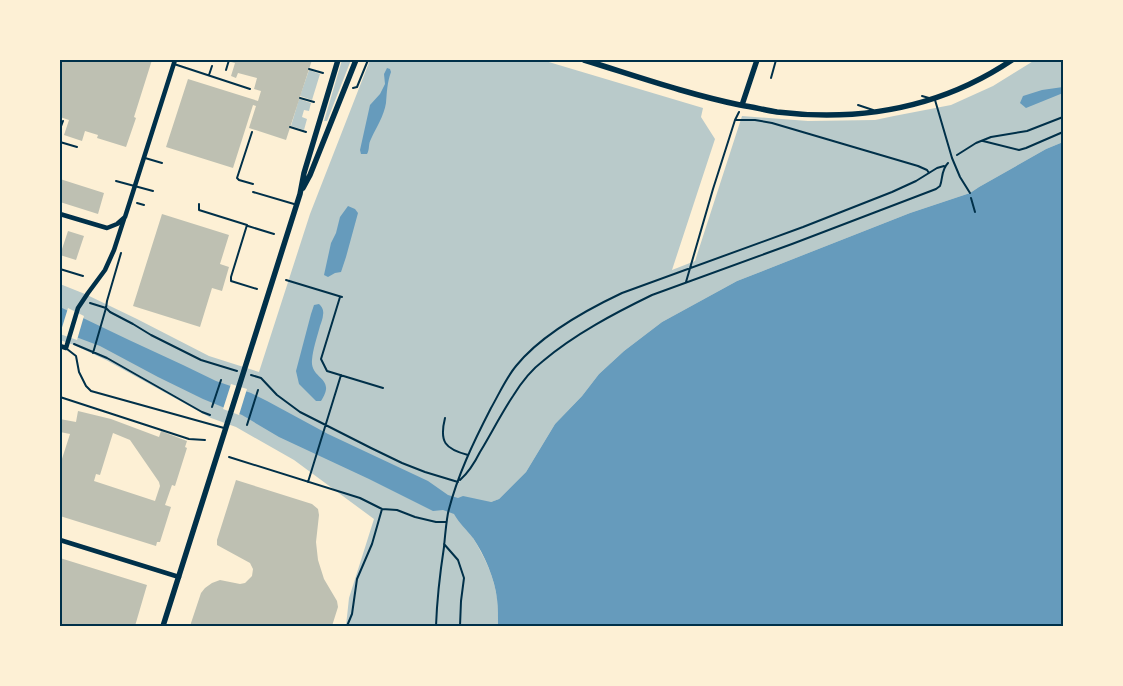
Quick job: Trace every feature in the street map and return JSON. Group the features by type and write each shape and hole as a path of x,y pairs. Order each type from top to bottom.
{"street":[{"path":"300,194 304,173 338,60"},
{"path":"163,626 296,205 356,60"},
{"path":"584,60 691,93 742,105 777,112 840,116 878,112 934,99 1010,62"},
{"path":"742,105 757,60"},
{"path":"61,347 69,337 77,311 88,292 105,270 114,250 145,158 174,62"},
{"path":"60,214 107,228 112,227 125,217"},
{"path":"60,540 179,577"}],"lane":[{"path":"771,78 776,60"},
{"path":"999,61 1010,62"},
{"path":"174,62 250,89"},
{"path":"209,76 212,66"},
{"path":"963,80 972,82"},
{"path":"922,96 934,99 952,158 960,177 970,193"},
{"path":"858,105 878,112"},
{"path":"60,129 63,121"},
{"path":"60,142 77,147"},
{"path":"145,158 162,163"},
{"path":"116,181 153,192"},
{"path":"252,192 296,205"},
{"path":"60,269 83,276"},
{"path":"61,347 76,356 79,372 86,386 91,391 226,429"}],"path":[{"path":"226,70 229,60"},
{"path":"357,87 368,60"},
{"path":"309,68 323,73"},
{"path":"300,98 314,102"},
{"path":"686,282 735,120 742,105"},
{"path":"436,626 437,598 446,522 458,482 477,434 507,379 516,366 532,350 572,320 622,293 812,224 892,192 944,166 970,146 991,137 1027,131 1063,117"},
{"path":"735,120 756,120 782,126 918,166 929,173"},
{"path":"290,128 306,132"},
{"path":"252,132 237,178 253,184"},
{"path":"983,141 1019,150 1063,132"},
{"path":"458,482 477,458 513,396 529,375 542,361 581,334 652,295 936,189 940,186 944,166"},
{"path":"970,193 975,212"},
{"path":"199,204 199,210 274,234"},
{"path":"247,225 231,277 232,281 257,289"},
{"path":"286,280 341,297 321,359 327,370 383,388"},
{"path":"89,303 106,308 115,316 201,360 261,378 277,395 300,412 402,463 458,482"},
{"path":"93,352 106,308"},
{"path":"78,345 106,358 210,415"},
{"path":"308,482 342,375"},
{"path":"212,407 221,380"},
{"path":"247,424 258,390"},
{"path":"60,397 189,439 205,440"},
{"path":"445,418 442,429 446,444 457,452 468,455"},
{"path":"230,457 360,498 382,509 397,510 415,517 436,522 446,522"},
{"path":"347,626 352,614 357,579 372,544 382,509"},
{"path":"444,544 458,560 464,578 460,626"}],"shaded area":[{"path":"342,60 351,60 327,121 324,121"},
{"path":"370,60 542,60 703,108 701,117 715,139 672,270 695,261 742,116 808,121 875,120 951,105 993,86 1035,60 1063,60 1063,142 1046,149 970,193 910,213 737,281 662,322 624,351 599,374 582,396 555,424 526,472 499,499 491,502 473,538 485,559 494,582 498,608 498,626 346,626 349,598 374,519 294,460 236,427 211,418 106,360 60,340 60,284 137,319 209,356 259,372 310,214"},
{"path":"309,70 320,74 312,100 300,96"},
{"path":"299,99 311,103 309,111 304,110 302,117 307,119 304,130 291,126"}],"water":[{"path":"387,68 391,72 385,108 370,141 367,154 361,154 360,150 370,105 380,94 385,84 384,74"},
{"path":"1063,87 1063,93 1026,108 1020,103 1023,96 1042,90"},
{"path":"1063,142 1063,626 498,626 496,591 488,567 473,538 454,514 443,510 433,511 279,437 242,415 203,399 100,346 60,331 60,307 216,381 251,393 328,434 428,481 448,495 491,502 499,499 526,472 555,424 582,396 599,374 624,351 662,322 737,281 910,213 970,193 1046,149"},
{"path":"348,206 355,209 358,213 346,257 341,272 328,277 324,275 331,243 340,217"},
{"path":"319,304 323,313 313,352 312,367 326,387 321,401 316,401 299,384 296,371 314,305"}],"pier":[{"path":"68,308 84,316 77,340 60,334"},
{"path":"231,384 247,389 239,415 223,409"}],"building":[{"path":"60,60 152,60 126,147 97,138 98,135 85,131 82,141 64,135 69,120 60,117"},
{"path":"231,60 312,60 286,140 249,128 256,106 253,105 233,168 166,147 188,79 258,101 261,91 254,89 257,78 238,73 236,78 231,76 235,63 231,62"},
{"path":"60,179 104,193 98,214 60,202"},
{"path":"162,214 229,235 220,264 229,267 222,291 212,288 200,327 133,306"},
{"path":"68,231 84,236 76,260 60,255"},
{"path":"78,411 111,419 159,437 161,431 187,441 185,447 187,448 175,486 172,485 165,505 171,507 160,542 157,542 156,546 60,516 60,465 70,434 60,432 60,419 76,422","holes":["113,433 130,440 159,482 160,486 155,501 94,481 96,474 100,475"]},
{"path":"236,480 312,504 318,509 316,542 318,560 324,579 337,601 338,607 332,626 190,626 201,593 205,588 220,580 240,584 245,583 252,576 253,569 250,563 217,545"},
{"path":"60,558 147,585 135,626 60,626"}]}
